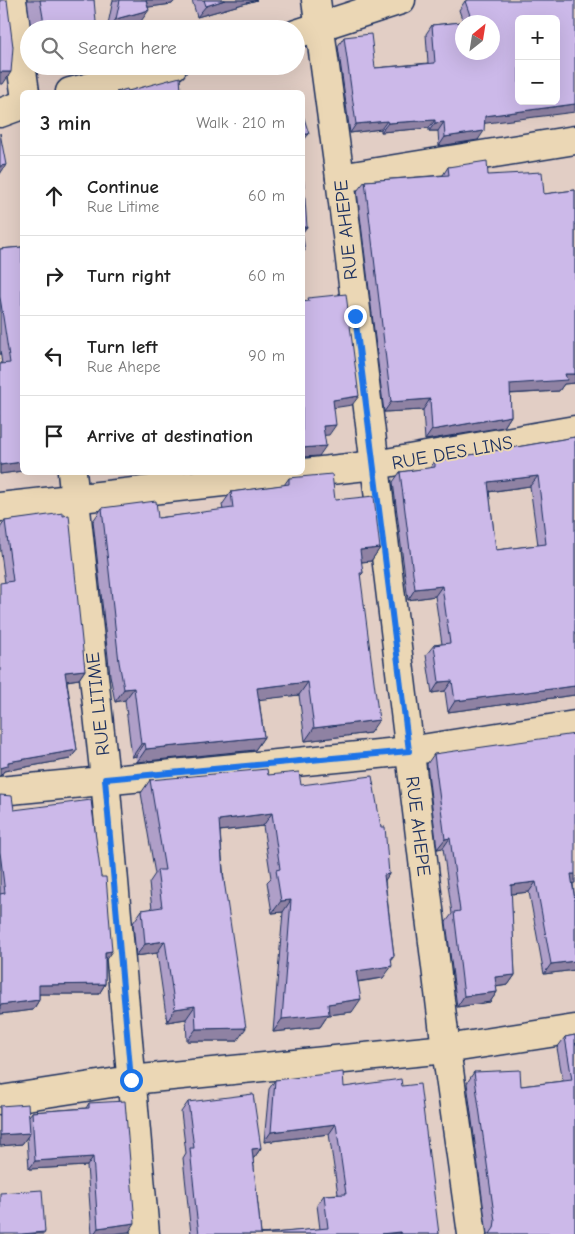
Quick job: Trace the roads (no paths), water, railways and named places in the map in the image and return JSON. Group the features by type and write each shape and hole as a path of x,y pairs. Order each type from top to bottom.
{"street":[{"path":"12,0 20,57"},
{"name":"RUE AHEPE","path":"316,0 308,32 340,178 446,1049 472,1234"},
{"path":"308,32 400,0"},
{"path":"23,75 25,90"},
{"path":"78,90 137,75"},
{"path":"0,113 20,106"},
{"path":"340,178 575,140"},
{"name":"RUE DES LINS","path":"305,473 375,465 575,430"},
{"name":"RUE LITIME","path":"72,475 105,779 144,1234"},
{"name":"RUE DES LINS","path":"0,507 287,475"},
{"path":"0,791 105,779 409,751 575,726"},
{"path":"0,1100 131,1080 446,1049 575,1029"}]}
